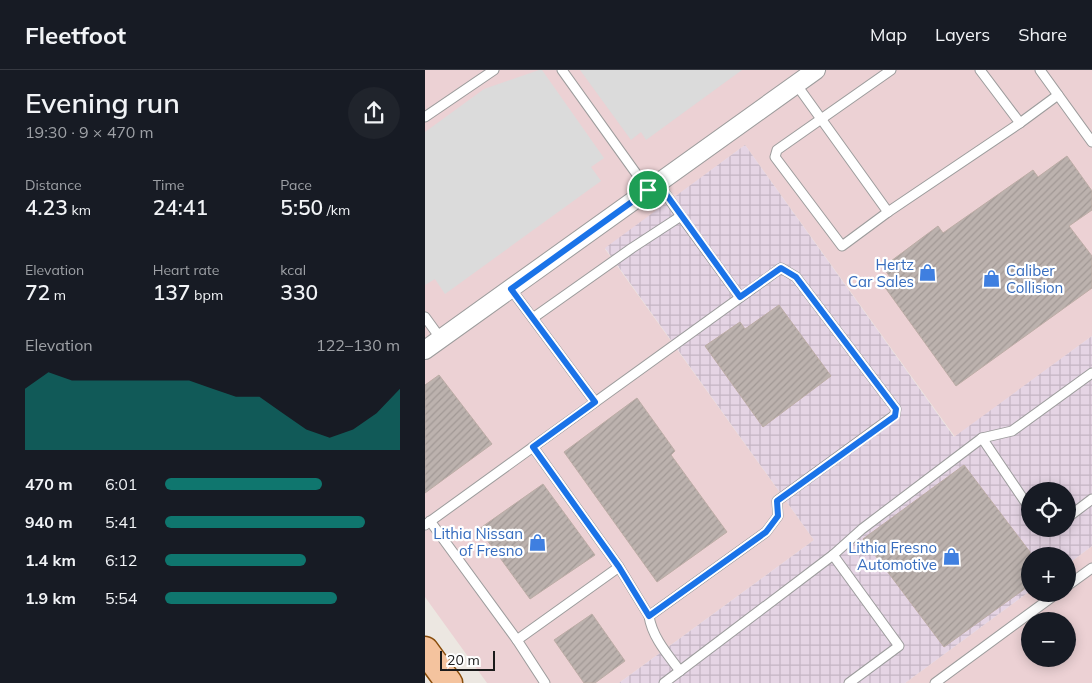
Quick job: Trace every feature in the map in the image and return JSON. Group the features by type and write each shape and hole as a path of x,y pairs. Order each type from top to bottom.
{"main road":[{"path":"425,650 449,683"}],"street":[{"path":"425,350 815,70"}],"lane":[{"path":"425,117 494,70"},
{"path":"562,70 653,187 681,216 740,297"},
{"path":"891,70 777,150 775,157 842,246 888,212 1020,123 1058,95"},
{"path":"980,70 1020,123"},
{"path":"1040,70 1092,142"},
{"path":"796,84 888,212"},
{"path":"533,318 681,216"},
{"path":"545,683 517,640 428,523 781,268 796,277 896,409 895,416 777,501 778,516 766,532 649,616"},
{"path":"511,289 595,402"},
{"path":"425,317 441,339"},
{"path":"664,683 833,555 862,528 982,438 1012,431 1092,373"},
{"path":"982,438 1021,496"},
{"path":"533,447 619,567 649,616 658,640 680,671"},
{"path":"1076,512 1092,500"},
{"path":"833,555 899,646 849,683"},
{"path":"517,640 619,567"},
{"path":"1076,580 1092,568"},
{"path":"941,681 1046,602"}],"shaded area":[{"path":"425,70 1092,70 1092,336 955,437 745,145 605,249 814,540 619,683 487,683 425,597"},
{"path":"542,70 604,158 591,167 601,181 445,294 435,279 425,285 425,132 484,89"},
{"path":"580,70 742,70 646,140 641,132 631,140"},
{"path":"745,145 954,437 1092,336 1092,546 1076,558 1076,547 1021,547 1021,598 905,683 619,683 814,540 605,248"},
{"path":"1092,546 1092,683 905,683 1021,598 1021,602 1076,602 1076,558"}],"building":[{"path":"1067,156 1092,191 1092,210 1069,226 1092,256 1092,288 956,386 884,286 892,280 883,267 938,226 943,233 1033,170 1038,177"},
{"path":"779,305 831,376 763,427 705,346 740,322 745,329"},
{"path":"439,375 492,444 425,493 425,385"},
{"path":"637,398 675,451 671,455 727,532 657,582 564,452"},
{"path":"964,465 1026,547 1021,547 1021,591 944,647 863,539"},
{"name":"Lithia Nissan of Fresno","path":"543,484 595,555 530,599 479,529"},
{"path":"592,614 625,661 595,683 584,683 554,640"}],"place":[{"name":"Hertz Car Sales","path":"928,273"},
{"name":"Caliber Collision","path":"992,279"},
{"name":"Lithia Nissan of Fresno","path":"537,542"},
{"name":"Lithia Fresno Automotive","path":"951,556"}],"route":[{"path":"658,183 740,297 781,268 796,277 896,409 895,416 777,501 778,516 766,532 649,616 619,567 533,447 595,402 511,289 648,190 658,183"}]}
